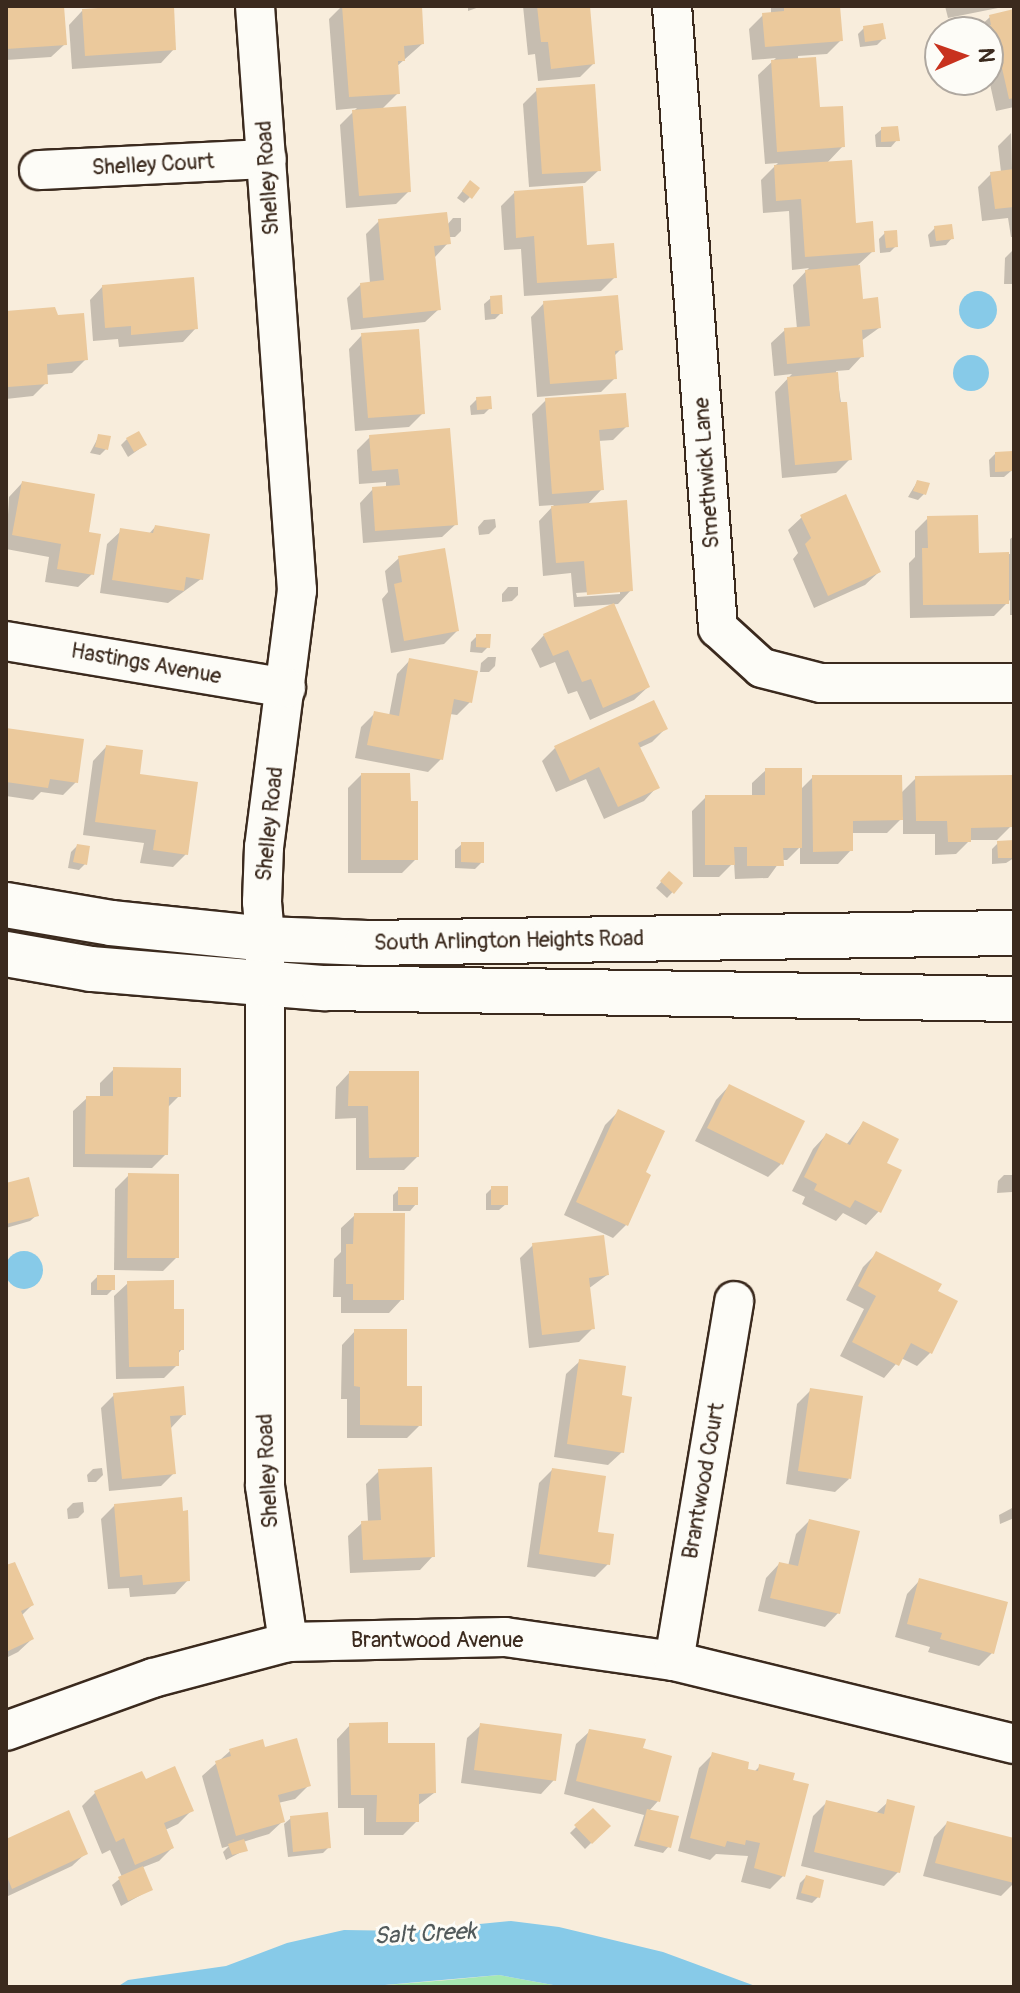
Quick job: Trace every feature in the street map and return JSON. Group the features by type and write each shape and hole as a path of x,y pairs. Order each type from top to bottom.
{"main road":[{"name":"South Arlington Heights Road","path":"6,905 111,923 265,939 396,943 1014,933"},
{"name":"South Arlington Heights Road","path":"6,954 91,969 263,985 1014,999"}],"street":[{"name":"Shelley Road","path":"255,6 297,590 264,847 262,902 265,939 265,1486 288,1642"},
{"name":"Smethwick Lane","path":"672,6 718,628 762,668 821,683 1014,683"},
{"name":"Shelley Court","path":"39,170 267,159"},
{"name":"Hastings Avenue","path":"6,641 286,688"},
{"name":"Brantwood Court","path":"674,1661 734,1301"},
{"name":"Brantwood Avenue","path":"6,1731 153,1678 288,1642 505,1637 674,1661 1014,1744"}],"green space":[{"path":"499,1975 564,1987 362,1987 448,1980"}],"water":[{"path":"978,291 991,297 997,310 991,323 978,329 965,323 959,310 965,297"},
{"path":"971,355 984,360 989,373 984,386 971,391 958,386 953,373 958,360"},
{"path":"24,1251 37,1257 43,1270 37,1283 24,1289 11,1283 5,1270 11,1257"},
{"name":"Salt Creek","path":"511,1921 559,1927 663,1952 758,1987 564,1987 499,1975 362,1987 117,1987 128,1980 226,1966 287,1943 344,1930 409,1931"}],"building":[{"path":"6,6 64,6 67,45 6,49"},
{"path":"174,6 176,50 85,56 82,9"},
{"path":"342,6 422,6 424,44 404,46 405,61 398,61 400,94 349,97"},
{"path":"537,6 590,6 595,64 551,69 548,42 541,42"},
{"path":"784,6 840,6 843,41 765,47 762,13 784,11"},
{"path":"1014,9 1014,98 1009,99 1004,77 1004,16 989,15"},
{"path":"883,23 886,39 865,42 863,26"},
{"path":"816,57 820,107 843,106 845,147 777,152 771,60"},
{"path":"595,84 601,171 542,174 536,88"},
{"path":"406,106 411,192 359,196 352,110"},
{"path":"898,126 900,141 881,142 881,127"},
{"path":"852,160 856,223 873,221 875,252 805,257 801,199 776,201 774,165"},
{"path":"1014,169 1014,207 995,209 990,172"},
{"path":"470,180 480,188 472,199 462,191"},
{"path":"583,186 587,245 614,243 617,278 537,283 534,236 516,238 514,191"},
{"path":"447,212 451,244 434,246 441,310 363,318 360,283 384,280 378,219"},
{"path":"952,224 954,239 936,241 934,226"},
{"path":"897,230 898,247 886,248 884,231"},
{"path":"860,265 863,299 878,297 881,328 862,330 864,357 787,364 784,328 810,326 805,270"},
{"path":"194,277 198,329 131,335 131,326 105,328 102,285"},
{"path":"502,295 503,314 491,314 490,296"},
{"path":"618,295 623,350 615,351 617,379 550,384 543,301"},
{"path":"55,307 58,315 84,313 88,360 47,364 48,384 8,387 6,311"},
{"path":"419,329 425,414 368,418 361,333"},
{"path":"838,372 840,402 847,402 852,460 795,465 787,377"},
{"path":"626,393 629,427 599,430 604,490 552,494 545,398"},
{"path":"491,396 492,409 477,410 476,397"},
{"path":"450,428 458,525 375,531 372,487 400,485 398,469 372,471 369,435"},
{"path":"139,431 147,445 134,452 126,438"},
{"path":"98,434 111,436 108,450 95,447"},
{"path":"1013,451 1013,471 995,472 995,452"},
{"path":"917,480 930,483 926,495 913,491"},
{"path":"22,481 95,494 89,532 101,534 94,575 57,569 61,544 12,535"},
{"path":"846,494 881,572 828,596 805,544 811,538 800,515"},
{"path":"627,500 633,591 587,595 584,561 556,563 551,506"},
{"path":"978,515 979,553 1009,552 1009,604 923,605 922,548 928,548 927,516"},
{"path":"155,525 210,534 203,580 186,577 184,591 112,580 120,528 153,533"},
{"path":"445,548 459,631 404,641 394,584 402,582 398,556"},
{"path":"614,603 650,687 603,708 591,679 582,682 568,650 553,656 543,634"},
{"path":"476,634 491,634 490,648 476,647"},
{"path":"409,658 478,671 472,703 454,699 443,760 367,745 374,711 399,716"},
{"path":"654,700 668,729 638,743 660,788 618,807 599,767 570,781 554,746"},
{"path":"6,728 84,739 78,783 50,779 48,788 6,782"},
{"path":"106,745 143,750 140,774 198,782 188,855 153,850 156,830 95,822"},
{"path":"765,768 802,768 802,848 783,848 784,866 747,866 747,847 734,847 735,865 705,865 705,795 765,795"},
{"path":"361,773 410,773 411,801 418,801 418,860 361,860"},
{"path":"812,775 902,775 903,820 853,821 853,851 813,852"},
{"path":"1012,775 1013,827 971,828 971,842 948,842 947,821 916,821 915,776"},
{"path":"1014,840 1014,858 998,858 997,841"},
{"path":"461,842 484,842 484,863 461,862"},
{"path":"77,844 90,846 87,865 73,862"},
{"path":"669,871 683,883 674,894 660,881"},
{"path":"113,1067 181,1068 181,1097 169,1097 168,1155 85,1154 86,1096 113,1096"},
{"path":"349,1071 419,1071 419,1157 369,1158 368,1106 348,1106"},
{"path":"729,1084 805,1121 783,1165 707,1128"},
{"path":"618,1109 665,1131 646,1172 651,1175 628,1226 576,1202"},
{"path":"863,1121 899,1139 887,1163 902,1170 881,1213 855,1200 850,1208 814,1190 817,1184 804,1177 826,1133 850,1145"},
{"path":"128,1173 179,1174 179,1258 127,1258"},
{"path":"29,1177 39,1216 6,1224 6,1183"},
{"path":"491,1186 508,1186 508,1205 491,1205"},
{"path":"398,1187 418,1187 418,1205 398,1205"},
{"path":"354,1213 405,1213 404,1300 353,1300 353,1284 346,1284 346,1244 353,1244"},
{"path":"604,1235 609,1275 589,1278 595,1329 542,1335 532,1243"},
{"path":"876,1251 942,1284 938,1291 958,1301 932,1354 911,1343 899,1366 852,1342 876,1296 858,1286"},
{"path":"97,1275 115,1275 115,1290 97,1290"},
{"path":"174,1280 174,1309 184,1309 184,1350 179,1350 179,1366 129,1367 127,1281"},
{"path":"354,1329 407,1329 407,1386 422,1386 422,1426 360,1425 360,1387 354,1386"},
{"path":"579,1359 626,1366 622,1395 632,1397 624,1453 567,1444"},
{"path":"184,1386 186,1415 170,1416 176,1474 122,1479 113,1393"},
{"path":"810,1388 863,1396 851,1479 798,1471"},
{"path":"432,1467 435,1557 363,1560 361,1521 381,1520 378,1469"},
{"path":"552,1468 606,1476 598,1532 614,1534 610,1565 539,1554"},
{"path":"182,1497 183,1511 188,1510 190,1581 143,1585 142,1575 120,1577 114,1504"},
{"path":"809,1519 860,1531 840,1614 770,1598 779,1562 798,1566"},
{"path":"15,1562 34,1605 21,1611 34,1639 6,1652 6,1565"},
{"path":"919,1578 1008,1602 994,1654 940,1639 942,1633 907,1624"},
{"path":"388,1722 388,1743 435,1743 436,1793 419,1794 419,1822 376,1822 377,1795 351,1795 349,1723"},
{"path":"480,1723 562,1734 556,1781 474,1770"},
{"path":"589,1729 646,1739 643,1748 672,1756 660,1802 576,1781"},
{"path":"297,1738 311,1786 278,1795 285,1822 236,1836 215,1761 231,1756 229,1749 263,1739 265,1747"},
{"path":"712,1752 749,1762 748,1769 758,1771 759,1764 795,1773 793,1780 809,1784 785,1877 754,1868 760,1843 746,1840 745,1845 727,1841 725,1847 690,1838"},
{"path":"175,1766 194,1811 164,1823 174,1848 135,1865 124,1838 116,1842 94,1791 142,1771 146,1779"},
{"path":"887,1799 915,1806 900,1873 814,1852 826,1800 884,1814"},
{"path":"593,1808 611,1826 592,1844 574,1825"},
{"path":"647,1809 679,1816 671,1848 639,1840"},
{"path":"69,1810 88,1854 12,1889 6,1874 6,1839"},
{"path":"328,1812 331,1848 293,1852 290,1816"},
{"path":"947,1821 1014,1838 1014,1883 935,1863"},
{"path":"244,1839 248,1851 232,1855 228,1844"},
{"path":"143,1866 153,1890 128,1901 118,1877"},
{"path":"806,1875 824,1880 820,1898 801,1893"}]}
